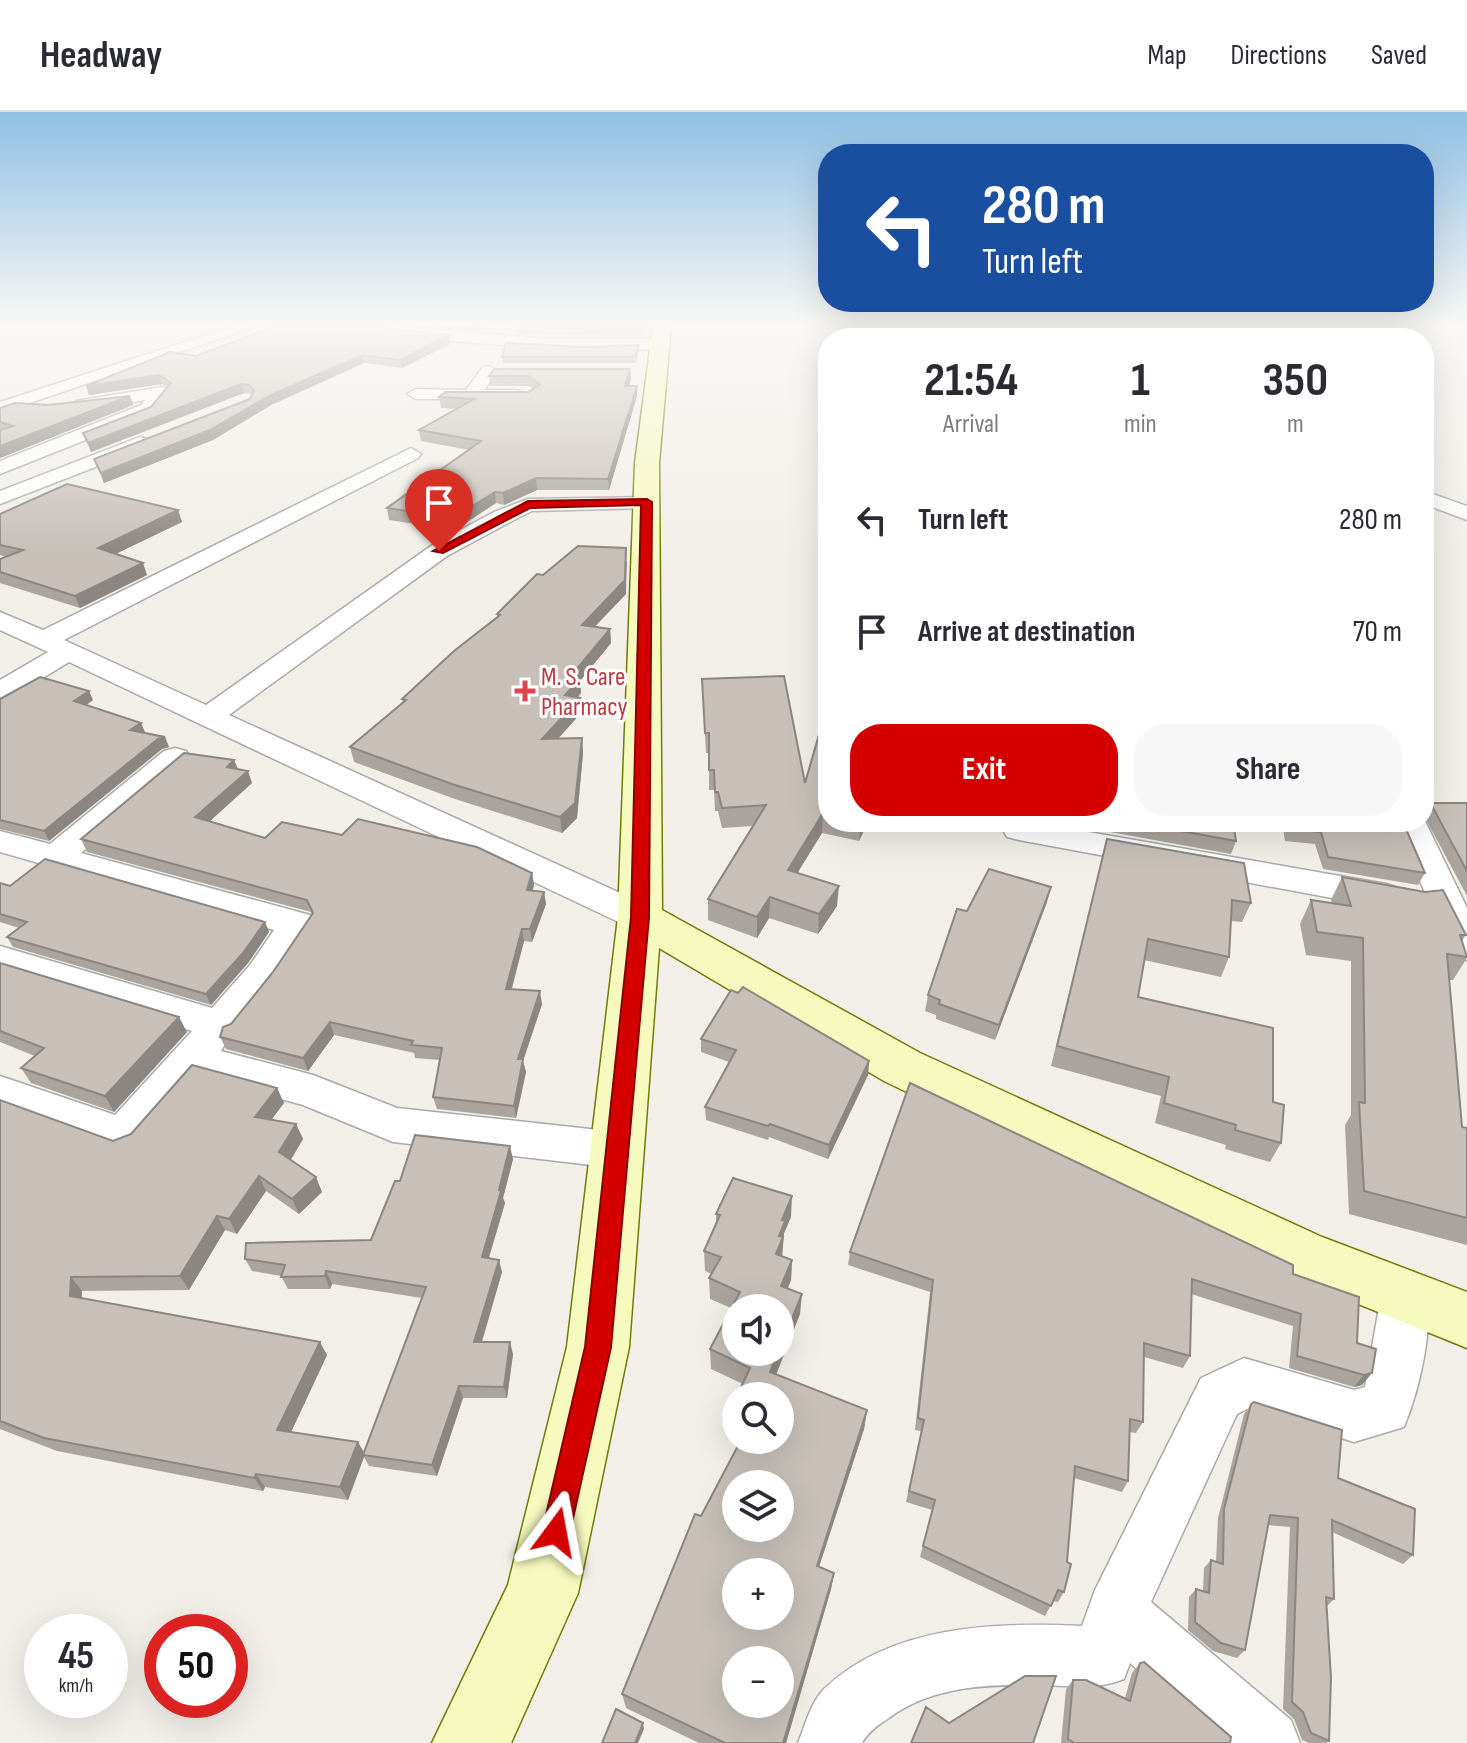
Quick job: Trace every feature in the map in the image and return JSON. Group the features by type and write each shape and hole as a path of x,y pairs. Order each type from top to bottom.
{"main road":[{"path":"471,1743 542,1593 598,1347 640,917 650,402"},
{"path":"640,917 902,1067 1302,1255 1467,1320"}],"street":[{"path":"8,405 65,407 97,402"},
{"path":"0,468 147,409 153,402"},
{"path":"0,498 162,435"},
{"path":"0,692 56,646 411,454"},
{"path":"1434,501 1467,513"},
{"path":"208,717 439,551 502,517 528,505 647,502"},
{"path":"0,620 640,917"},
{"path":"55,857 175,757"},
{"path":"1030,832 1413,900 1447,897"},
{"path":"1415,832 1447,897 1467,947"},
{"path":"0,841 297,924 263,974 123,1135 0,1092"},
{"path":"0,959 220,1025"},
{"path":"191,1059 313,1091 393,1125 617,1150"},
{"path":"830,1743 845,1712 912,1669 1004,1653 1102,1657 1116,1611 1219,1396 1244,1383 1354,1416 1385,1409 1396,1368 1405,1296"},
{"path":"1116,1611 1268,1743"}],"building":[{"path":"114,402 0,446 0,430 13,426 0,422 0,408 15,403"},
{"path":"155,402 194,402 88,443 83,433 151,407"},
{"path":"242,402 258,402 210,430 101,473 94,459"},
{"path":"468,402 632,402 608,479 536,478 503,493 495,492 453,518 387,508 481,441 419,430"},
{"path":"67,484 178,510 98,548 143,563 75,596 0,572 0,559 23,550 0,545 0,514"},
{"path":"578,546 626,548 625,580 582,625 610,629 570,677 580,679 565,695 580,698 542,739 582,738 575,803 560,817 452,784 350,747 406,700 402,699 454,651 500,615 497,614 537,574 543,575"},
{"path":"784,676 805,783 818,738 818,821 788,870 839,886 819,914 770,897 757,917 708,899 766,805 722,808 718,792 715,792 714,770 709,770 709,733 705,733 702,679"},
{"path":"40,677 89,691 74,701 141,723 130,730 165,737 158,739 44,831 0,820 0,699"},
{"path":"184,753 234,760 227,767 248,771 195,817 265,838 282,822 342,835 358,819 477,847 532,873 527,890 544,892 530,929 522,929 506,989 540,991 518,1059 523,1059 514,1106 433,1097 442,1048 411,1045 413,1041 330,1022 303,1058 220,1037 223,1027 231,1024 273,972 313,913 307,900 81,839"},
{"path":"1434,803 1467,803 1467,871 1434,810"},
{"path":"1187,832 1235,832 1236,841"},
{"path":"1321,832 1407,832 1425,873 1328,857"},
{"path":"1107,839 1244,863 1251,903 1232,900 1229,957 1148,939 1138,997 1273,1028 1273,1102 1284,1105 1281,1143 1235,1130 1236,1125 1164,1103 1169,1077 1057,1046"},
{"path":"45,859 265,922 243,953 206,994 7,937 27,922 0,914 0,883 10,886"},
{"path":"989,869 1051,887 999,1025 939,1004 940,1000 928,995 957,909 967,911"},
{"path":"1342,877 1425,892 1443,890 1466,935 1460,935 1467,957 1447,954 1462,1127 1467,1128 1467,1218 1364,1191 1359,1102 1365,1103 1363,938 1317,932 1311,900 1351,906"},
{"path":"0,963 179,1017 105,1096 21,1068 44,1048 0,1031"},
{"path":"743,987 869,1061 829,1145 770,1124 768,1126 705,1107 736,1050 701,1039 731,990 738,993"},
{"path":"192,1065 277,1088 255,1117 296,1124 279,1152 316,1177 292,1199 259,1176 229,1219 217,1216 180,1276 71,1277 70,1296 320,1342 277,1430 358,1442 340,1487 256,1474 254,1478 44,1438 0,1421 0,1100 113,1141 131,1134"},
{"path":"910,1083 1293,1265 1293,1274 1359,1297 1357,1343 1376,1349 1372,1373 1364,1375 1297,1356 1301,1314 1192,1279 1190,1356 1144,1343 1143,1422 1130,1419 1128,1481 1075,1466 1067,1562 1071,1564 1064,1592 1058,1590 1051,1606 923,1546 935,1500 909,1491 924,1420 918,1418 933,1280 850,1252"},
{"path":"415,1135 510,1146 482,1257 499,1260 474,1342 510,1342 504,1387 459,1386 432,1465 363,1455 426,1287 326,1271 325,1276 281,1277 285,1265 245,1259 246,1243 371,1240 395,1181 400,1181"},
{"path":"733,1178 792,1196 782,1220 785,1221 779,1236 783,1237 776,1254 792,1260 781,1286 802,1294 794,1314 794,1294 739,1294 709,1278 721,1257 704,1251 720,1215 716,1214"},
{"path":"722,1326 722,1355 710,1349"},
{"path":"746,1366 772,1366 770,1372 867,1410 817,1566 834,1573 794,1706 794,1646 722,1646 722,1718 790,1718 783,1743 725,1743 622,1694 695,1514 701,1516 722,1476 722,1542 794,1542 794,1470 725,1470 734,1454 794,1454 794,1382 744,1382 750,1368"},
{"path":"1254,1402 1342,1430 1338,1478 1415,1509 1413,1555 1332,1520 1334,1599 1326,1597 1331,1678 1329,1741 1311,1733 1303,1712 1292,1702 1298,1518 1270,1515 1245,1650 1221,1643 1195,1622 1196,1589 1209,1593 1211,1560 1223,1564 1224,1509"},
{"path":"1144,1662 1231,1737 1230,1743 1074,1743 1068,1739 1073,1680 1086,1680 1130,1701 1140,1663"},
{"path":"1025,1676 1056,1676 1033,1743 911,1743 926,1707 949,1723"},
{"path":"616,1709 643,1723 635,1743 602,1743"}],"place":[{"name":"M. S. Care Pharmacy","path":"525,691"}],"route":[{"path":"439,551 528,505 647,502 640,917 598,1347 556,1532"}]}
